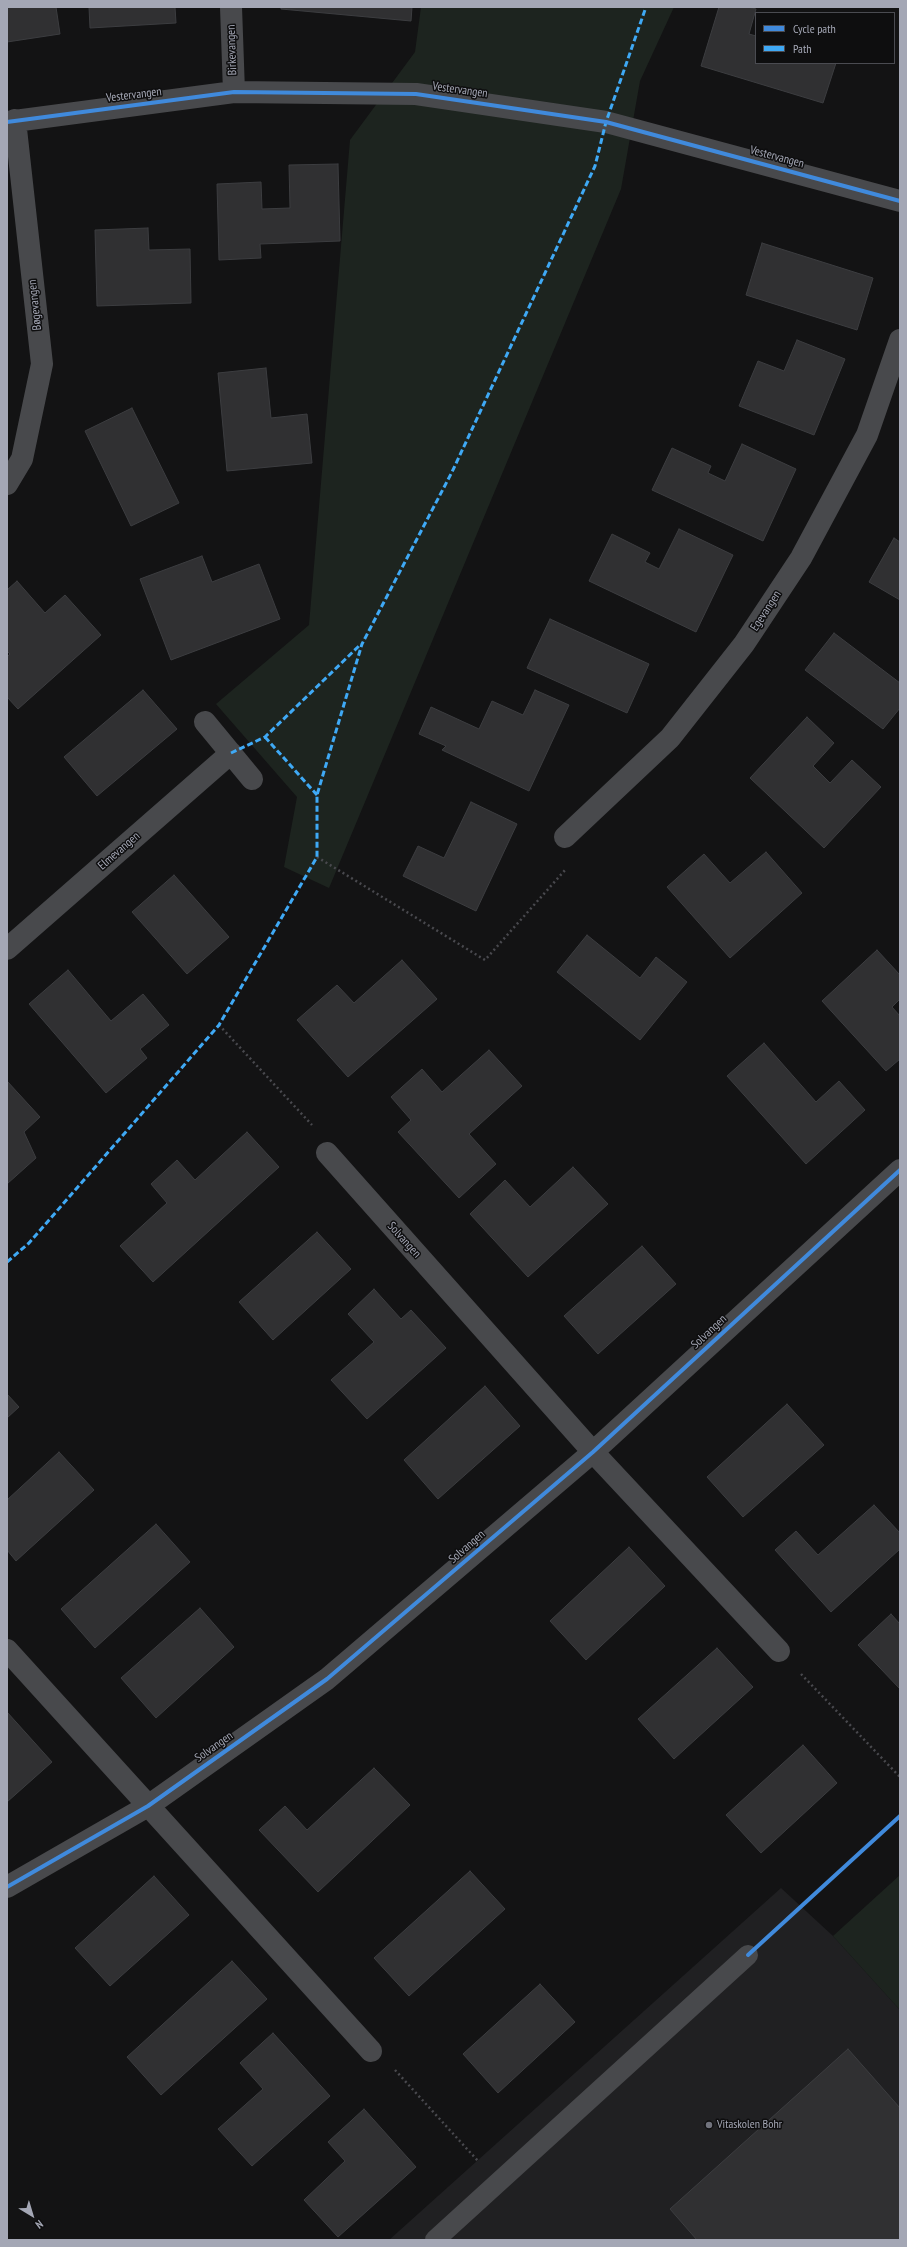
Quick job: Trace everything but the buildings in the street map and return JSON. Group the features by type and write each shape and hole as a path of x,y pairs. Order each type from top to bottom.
{"street":[{"name":"Birkevangen","path":"231,7 234,92"},
{"name":"Vestervangen","path":"11,121 234,92 416,94 606,122 900,201"},
{"name":"Bøgevangen","path":"7,484 22,459 42,364 11,121"},
{"name":"Egevangen","path":"565,837 670,738 744,644 801,558 867,435 900,340"},
{"path":"205,722 252,779"},
{"name":"Elmevangen","path":"7,949 231,753"},
{"name":"Solvangen","path":"327,1153 593,1452 779,1651"},
{"name":"Solvangen","path":"7,1887 148,1806 327,1679 593,1452 900,1170"},
{"path":"7,1650 371,2051"}],"lane":[{"path":"435,2240 748,1955"}],"path":[{"path":"317,857 485,960 570,864 565,837"},
{"path":"219,1025 321,1134 327,1153"},
{"path":"779,1651 900,1777"},
{"path":"371,2051 390,2064 498,2183"}],"shaded area":[{"path":"421,7 674,7 640,81 621,189 329,888 284,867 297,797 216,704 309,625 350,140 415,52"},
{"path":"900,1875 900,2010 833,1936"},
{"name":"Vitaskolen Bohr","path":"781,1888 833,1936 900,2010 900,2240 389,2240"}],"marked path":[{"path":"7,1262 29,1243 219,1025 317,857 317,795 362,644 452,472 595,166 606,122 646,7"},
{"path":"231,753 265,737 360,645"},
{"path":"265,737 317,795"}],"cycle path":[{"path":"7,122 234,92 416,94 606,122 900,201"},
{"path":"7,1887 148,1806 327,1679 593,1452 900,1170"},
{"path":"748,1955 900,1816"}],"place":[{"name":"Vitaskolen Bohr","path":"709,2125"}]}
